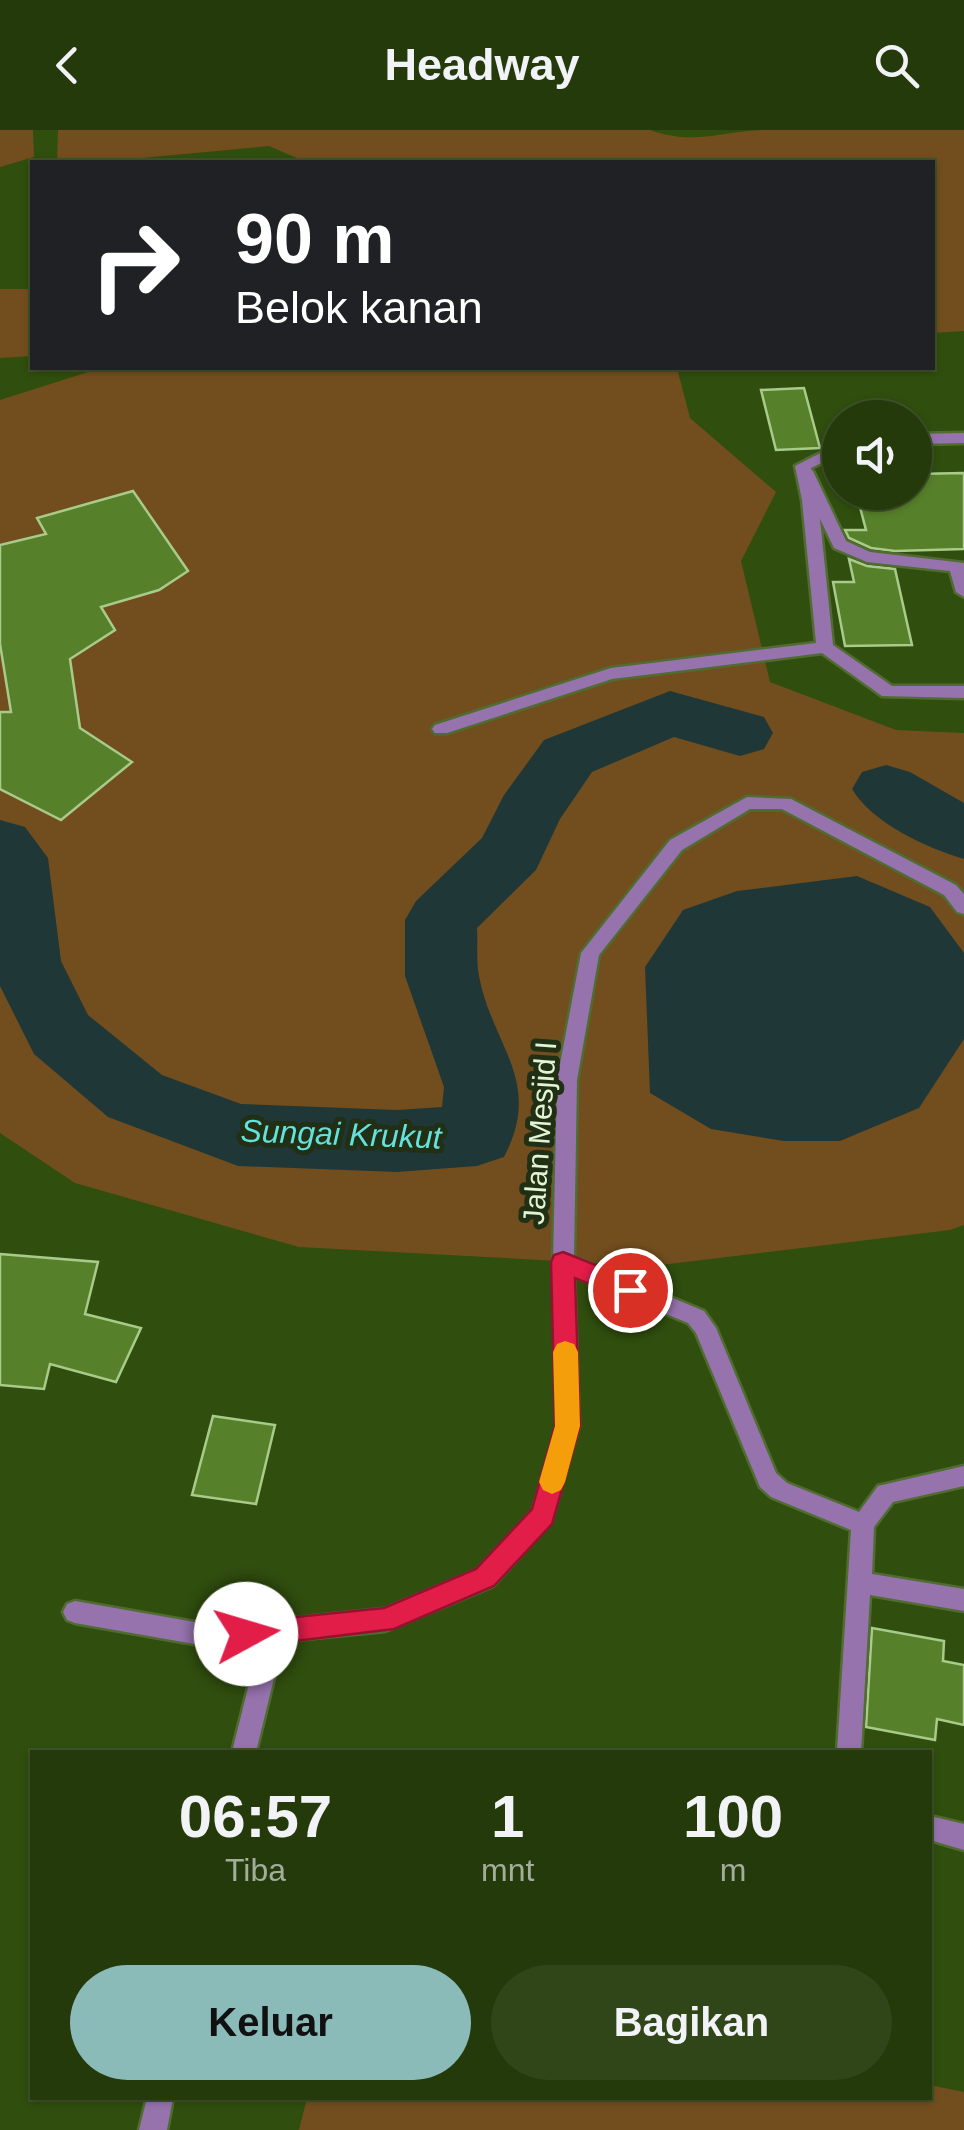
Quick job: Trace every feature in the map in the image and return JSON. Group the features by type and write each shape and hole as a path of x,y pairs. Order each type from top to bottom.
{"street":[{"path":"932,439 964,438"},
{"path":"803,466 822,457"},
{"path":"803,466 840,544 867,557 960,568 964,592"},
{"path":"803,466 825,647"},
{"path":"441,729 611,674 825,647 888,692 964,692"},
{"name":"Jalan Mesjid I","path":"75,1612 218,1637 385,1620 485,1578 543,1515 568,1426 563,1262 567,1080 590,953 676,844 747,803 785,803 950,890 964,907"},
{"path":"563,1262 696,1317 705,1328 768,1480 779,1490 862,1524"},
{"path":"849,1750 862,1524 886,1493 964,1476"},
{"path":"861,1583 964,1600"},
{"path":"244,1750 274,1631"},
{"path":"932,1829 964,1838"},
{"path":"152,2130 160,2100"}],"shaded area":[{"path":"0,130 33,130 34,157 0,167"},
{"path":"58,130 650,130 694,137 763,130 964,130 964,331 935,333 935,160 301,160 269,146 121,160 57,160"},
{"path":"0,289 30,289 30,356 0,358"},
{"path":"95,370 678,370 690,418 776,492 741,561 770,682 896,730 964,733 964,1225 950,1230 652,1266 299,1247 75,1183 0,1133 0,400"},
{"path":"932,2085 964,2092 964,2130 299,2130 306,2100 932,2100"}],"water":[{"path":"857,876 930,907 964,953 964,1039 919,1108 840,1141 784,1141 711,1129 650,1093 645,967 683,910 737,891"}],"building":[{"path":"804,388 820,448 776,450 761,390"},
{"path":"964,473 964,549 895,551 871,548 849,538 845,530 866,530 861,510 932,510 932,474"},
{"path":"133,491 188,571 159,590 101,607 115,630 70,659 80,728 132,762 61,820 0,789 0,712 11,712 0,644 0,545 46,534 37,518"},
{"path":"849,559 867,566 895,569 912,645 845,646 833,582 854,582"},
{"path":"0,1254 98,1262 85,1314 141,1328 116,1382 50,1364 44,1389 0,1385"},
{"path":"213,1416 275,1425 256,1504 192,1495"},
{"path":"872,1628 944,1641 943,1661 964,1665 964,1725 937,1719 935,1740 866,1727"}],"waterway":[{"name":"Sungai Krukut","path":"0,845 13,858 25,961 60,1034 135,1096 238,1135 397,1141 477,1135 482,1087 442,976 441,920 511,852 528,812 568,756 670,713 740,733"},
{"name":"Sungai Krukut","path":"886,789 964,834"}],"slow traffic":[{"path":"552,1482 568,1426 565,1352"}],"route":[{"path":"246,1634 385,1620 485,1578 543,1515 568,1426 563,1262 630,1290"}]}
